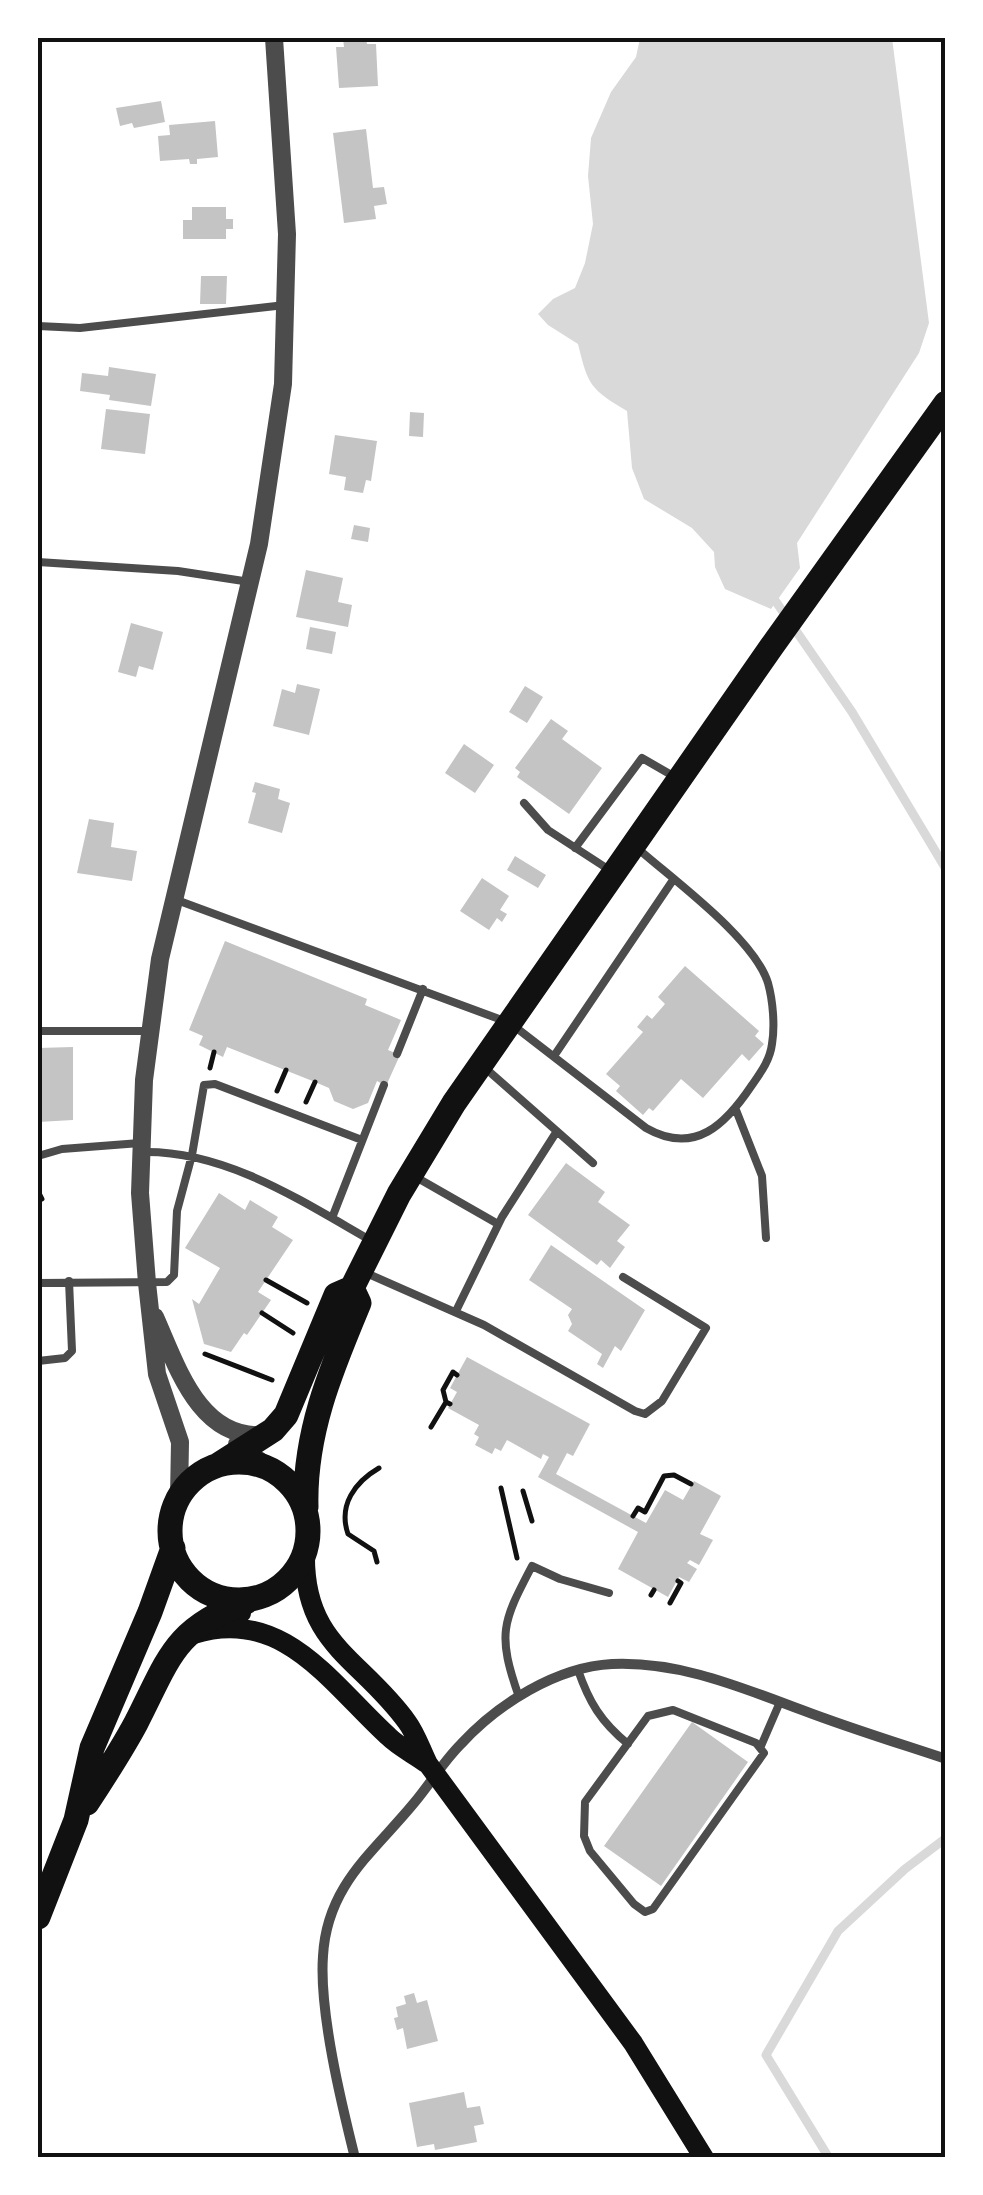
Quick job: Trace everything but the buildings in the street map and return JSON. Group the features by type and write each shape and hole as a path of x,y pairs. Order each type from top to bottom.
{"main road":[{"path":"38,1916 76,1820 92,1748 150,1612 172,1548 171,1522 179,1498 239,1441 265,1435 286,1415 336,1295 356,1280 410,1173 481,1064 946,404"},
{"path":"356,1280 359,1303 312,1428 306,1471 308,1595 331,1642 409,1724 432,1769 634,2043 704,2158"},
{"path":"218,1465 246,1462 272,1470 293,1488 306,1513"},
{"path":"172,1548 184,1572 204,1590 296,1649 390,1738 432,1769"},
{"path":"76,1820 126,1742 163,1666 182,1640 206,1618 281,1586 305,1553"},
{"path":"204,1590 230,1599 257,1597"},
{"path":"182,1640 211,1629 239,1627 296,1649"}],"street":[{"path":"179,1498 180,1442 157,1374 146,1282 140,1148 148,1031 174,898 259,544 283,384 287,234 274,38"},
{"path":"151,1308 187,1386 210,1416 272,1470"},
{"path":"355,2158 323,1993 322,1954 338,1896 360,1862 414,1804 432,1769 519,1696 578,1670 609,1664 672,1667 946,1759"}],"lane":[{"path":"38,326 80,328 286,305"},
{"path":"38,562 178,571 250,582"},
{"path":"576,848 642,758 679,779"},
{"path":"524,804 538,822 614,874"},
{"path":"174,898 510,1023 658,1134 683,1139 708,1132 736,1110 767,1062 774,1027 768,985 750,951 634,845"},
{"path":"554,1056 673,880"},
{"path":"397,1054 424,989"},
{"path":"38,1031 148,1031"},
{"path":"481,1064 594,1163"},
{"path":"38,1283 167,1282 174,1276 177,1211 192,1155 201,1090 209,1083 362,1140"},
{"path":"332,1218 384,1085"},
{"path":"736,1110 762,1176 766,1238"},
{"path":"456,1311 498,1224 557,1131"},
{"path":"38,1156 62,1148 140,1148 192,1155 231,1167 374,1242"},
{"path":"410,1173 498,1224"},
{"path":"356,1280 456,1311 645,1414 662,1401 706,1328 623,1278"},
{"path":"38,1361 64,1358 72,1351 69,1281"},
{"path":"519,1696 506,1655 504,1629 532,1566 560,1579 609,1593"},
{"path":"578,1670 606,1727 628,1744"},
{"path":"761,1746 673,1710 648,1716 585,1802 584,1836 590,1851 634,1904 646,1912 653,1909 762,1758 761,1746 780,1702"}],"path":[{"path":"38,1191 42,1199"},
{"path":"266,1280 310,1304"},
{"path":"262,1313 297,1336"},
{"path":"205,1354 279,1383"},
{"path":"431,1427 448,1403 444,1390 453,1372 458,1375"},
{"path":"377,1562 374,1551 348,1534 344,1517 360,1479 379,1468"},
{"path":"633,1516 638,1508 645,1512 664,1476 674,1474 692,1484"},
{"path":"501,1488 517,1558"},
{"path":"524,1490 532,1521"},
{"path":"670,1603 678,1581"}],"shaded area":[{"path":"640,38 892,38 929,323 919,353 797,543 800,568 771,609 725,589 715,567 714,552 692,528 644,499 632,468 627,411 592,385 578,344 538,314 553,299 575,288 585,263 593,224 588,176 591,138 611,92 636,57"}],"waterway":[{"path":"770,593 852,712 946,869"},
{"path":"829,2158 766,2055 838,1931 905,1869 946,1838"}]}
